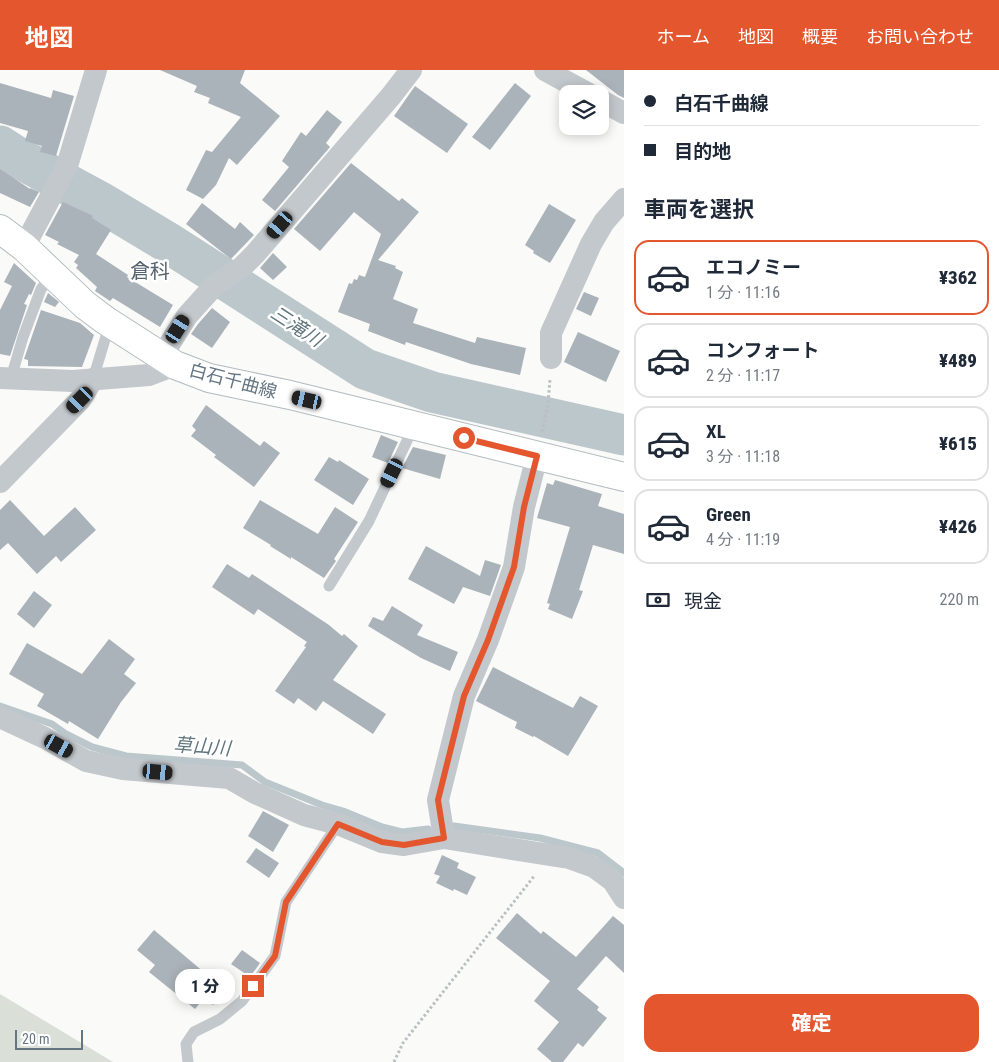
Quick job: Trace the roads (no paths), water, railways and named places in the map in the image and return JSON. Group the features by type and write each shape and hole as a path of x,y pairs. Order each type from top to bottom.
{"main road":[{"name":"白石千曲線","path":"0,228 24,247 85,305 110,323 168,360 209,378 414,426 539,445 624,476"}],"street":[{"path":"24,247 67,166 96,70"},
{"path":"5,378 73,381 149,375 168,360 187,316 214,286 241,268 392,96 411,70"},
{"path":"545,70 572,85"},
{"path":"609,105 624,113"},
{"path":"552,358 551,333 590,244 604,222 624,199"},
{"path":"0,482 80,400 93,379"},
{"path":"444,838 438,800 464,696 488,640 514,567 524,507 539,445"},
{"path":"0,717 45,738 86,761 123,769 229,778 255,793 304,815 338,824 382,842 404,845 444,838 569,858 594,867 613,881 624,898"}],"lane":[{"path":"5,378 41,289 53,274"},
{"path":"93,379 110,323"},
{"path":"329,586 369,521 414,426"},
{"path":"188,1062 186,1044 194,1032 220,1019 242,1001 275,956 286,902 338,824"}],"waterway":[{"name":"三滝川","path":"0,146 167,242 365,369 432,392 624,435"},
{"name":"草山川","path":"0,706 52,724 66,734 92,747 126,756 242,765 265,782 382,827 402,832 428,829"},
{"name":"草山川","path":"454,826 540,838 598,853 624,873"}],"district":[{"name":"倉科","path":"150,271"}]}
